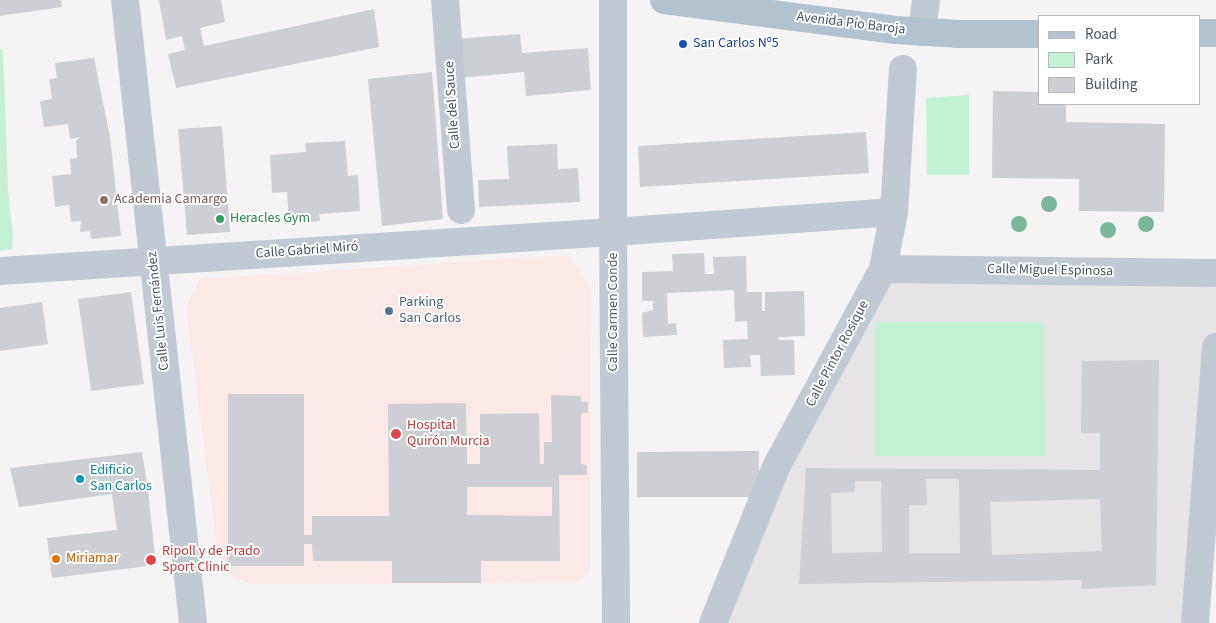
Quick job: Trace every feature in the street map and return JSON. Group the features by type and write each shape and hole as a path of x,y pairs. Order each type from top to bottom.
{"main road":[{"name":"Avenida Pío Baroja","path":"664,0 896,30 971,34 1038,34"},
{"path":"1201,33 1216,33"}],"street":[{"name":"Calle Luis Fernández","path":"125,0 193,623"},
{"name":"Calle del Sauce","path":"445,0 461,210"},
{"name":"Calle Carmen Conde","path":"613,0 616,623"},
{"path":"922,32 926,0"},
{"name":"Calle Pintor Rosique","path":"713,623 776,467 883,269 894,212 902,69"},
{"path":"613,232 894,212"},
{"name":"Calle Gabriel Miró","path":"0,271 613,232"},
{"name":"Calle Miguel Espinosa","path":"883,269 1216,273"},
{"path":"1195,623 1216,347"}],"shaded area":[{"name":"Hospital Quirón Murcia","path":"568,255 591,288 590,572 575,583 250,584 220,569 186,307 200,279"},
{"path":"883,269 1216,273 1216,347 1195,623 713,623"}],"green space":[{"path":"0,49 3,49 8,191 13,234 12,249 0,251"},
{"path":"969,95 969,175 927,175 926,98"},
{"path":"875,322 1044,322 1045,456 875,456"}],"building":[{"path":"0,0 61,0 62,7 0,16"},
{"path":"159,0 221,0 225,22 200,28 204,46 374,9 379,47 176,88 168,54 185,50 182,36 166,40"},
{"path":"520,34 522,53 588,48 591,90 526,96 524,72 458,78 455,39"},
{"path":"94,58 110,137 121,236 91,239 90,231 80,232 81,221 71,222 69,205 55,207 52,176 71,174 70,159 77,158 76,141 80,137 70,139 68,124 44,127 40,101 52,99 49,79 57,78 55,63"},
{"path":"432,72 443,219 382,226 368,79"},
{"path":"993,91 1038,92 1038,105 1066,105 1066,122 1165,124 1164,212 1079,211 1079,179 992,178"},
{"path":"222,126 230,232 187,235 178,129"},
{"path":"866,132 869,173 640,187 638,146"},
{"path":"345,141 348,176 358,175 360,211 319,214 320,221 289,223 287,192 272,193 270,155 306,152 305,143"},
{"path":"557,144 558,169 578,168 580,202 479,207 478,180 509,179 507,146"},
{"path":"704,253 705,274 714,274 713,257 746,256 747,292 762,292 762,311 765,311 765,292 804,291 805,336 779,337 779,340 794,340 795,375 761,376 760,355 750,355 751,367 724,368 723,340 748,339 747,321 735,322 734,290 667,293 668,324 676,323 677,335 643,337 642,313 653,310 653,301 642,301 642,272 673,271 672,254"},
{"path":"131,292 144,384 91,391 78,299"},
{"path":"42,302 48,344 0,351 0,308"},
{"path":"1159,360 1156,585 1081,589 1082,580 799,584 806,468 1100,470 1100,433 1081,433 1082,361","holes":["926,479 959,479 960,553 909,553 909,505 927,505","855,481 881,481 882,552 832,553 831,493 855,492","1100,499 1102,551 992,555 990,502"]},
{"path":"228,394 304,394 304,535 312,535 312,516 389,516 388,404 466,403 467,464 480,464 480,414 539,413 540,464 544,464 544,442 552,442 551,395 581,396 581,402 588,402 588,413 581,413 581,464 587,465 587,475 559,475 560,561 481,561 481,583 392,583 392,561 313,561 312,544 304,544 304,566 228,566","holes":["467,487 552,487 552,516 467,515"]},
{"path":"759,451 759,497 637,497 637,452"},
{"path":"142,452 156,565 52,578 47,538 117,530 112,494 19,507 10,468"}],"place":[{"name":"San Carlos Nº5","path":"683,44"},
{"name":"Academia Camargo","path":"104,200"},
{"name":"Heracles Gym","path":"220,219"},
{"name":"Parking San Carlos","path":"389,311"},
{"name":"Hospital Quirón Murcia","path":"396,434"},
{"name":"Edificio San Carlos","path":"80,479"},
{"name":"Miriamar","path":"56,559"},
{"name":"Ripoll y de Prado Sport Clinic","path":"151,560"}]}
